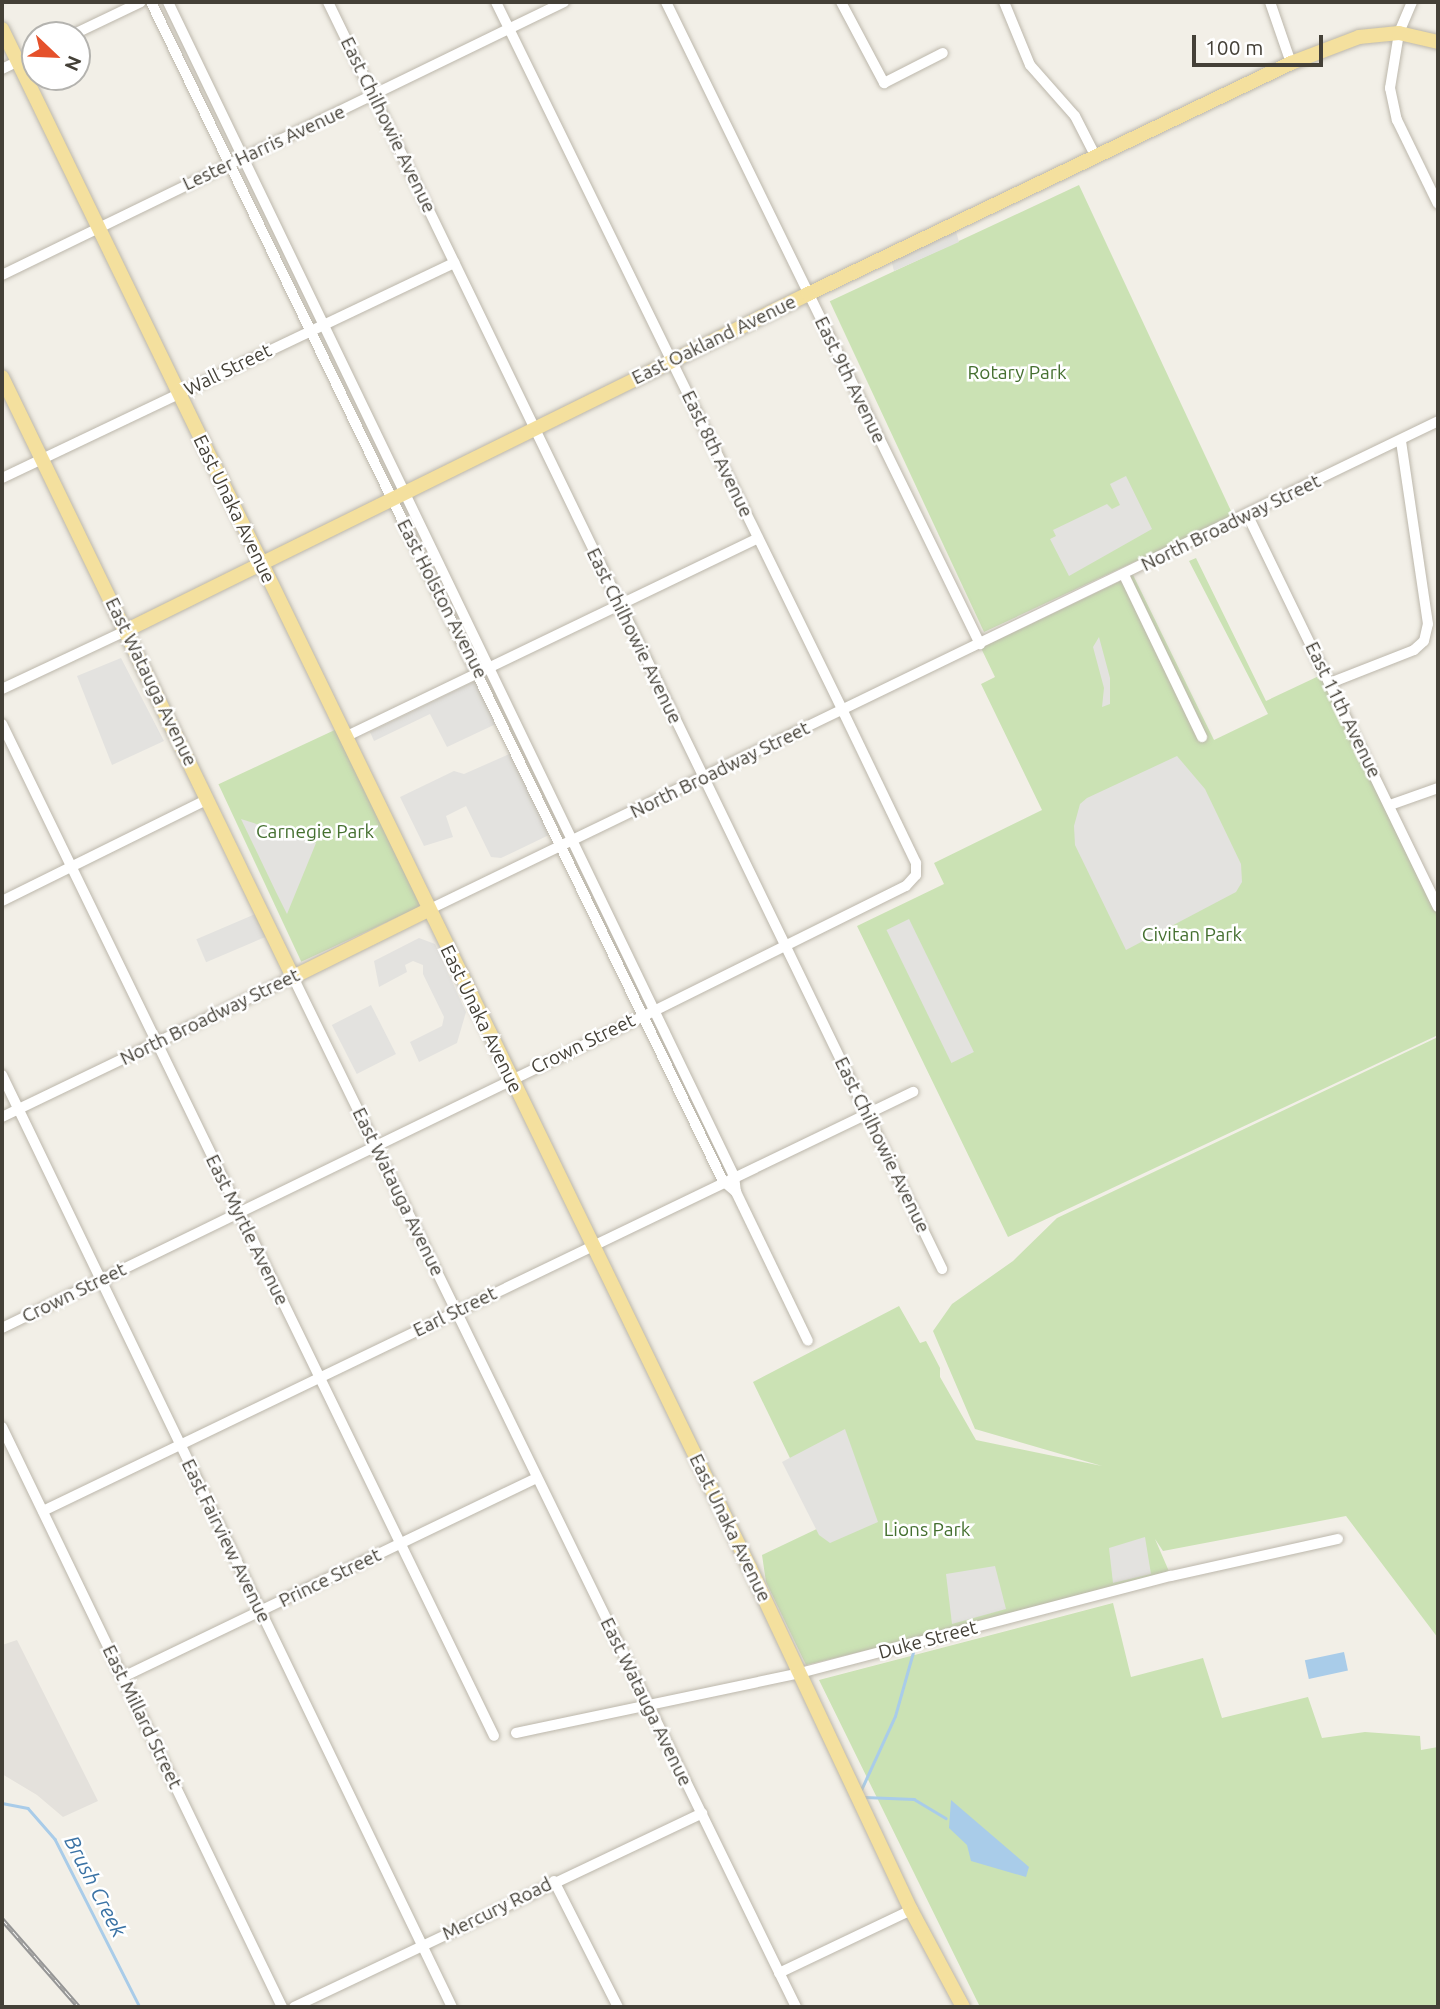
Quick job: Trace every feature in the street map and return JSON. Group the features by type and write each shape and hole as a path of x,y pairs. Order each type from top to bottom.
{"main road":[{"name":"East Unaka Avenue","path":"2,29 177,395 347,736 510,1080 800,1673 911,1910 963,2007"},
{"name":"East Oakland Avenue","path":"125,631 808,294 1291,63 1359,37 1399,33 1438,42"},
{"name":"East Watauga Avenue","path":"2,377 293,977"},
{"name":"North Broadway Street","path":"293,977 428,910"}],"street":[{"path":"91,26 141,2"},
{"name":"East Holston Avenue","path":"151,2 310,331 398,497 484,671 648,1013 723,1181 736,1192"},
{"name":"East Holston Avenue","path":"168,2 323,324 398,497"},
{"name":"East Chilhowie Avenue","path":"328,2 942,1269"},
{"name":"East 8th Avenue","path":"496,2 843,711 917,870"},
{"name":"Lester Harris Avenue","path":"2,275 564,2"},
{"name":"East 9th Avenue","path":"666,2 980,644"},
{"path":"841,2 884,83 943,52"},
{"path":"1004,2 1030,65 1075,116 1097,157"},
{"path":"1270,2 1291,63"},
{"path":"1412,2 1399,33 1390,88 1397,120 1438,204"},
{"path":"2,69 21,60"},
{"name":"Wall Street","path":"2,478 454,263"},
{"name":"North Broadway Street","path":"428,910 1438,421"},
{"path":"1330,683 1414,650 1424,641 1428,624 1401,441"},
{"name":"East 11th Avenue","path":"1247,514 1438,906"},
{"path":"347,736 758,538"},
{"path":"1124,575 1202,737"},
{"name":"East Oakland Avenue","path":"2,689 125,631"},
{"name":"East Myrtle Avenue","path":"2,724 158,1042 318,1379 402,1543 494,1736"},
{"path":"1390,805 1438,788"},
{"path":"2,901 71,863 208,799"},
{"name":"Crown Street","path":"2,1328 906,886 917,870"},
{"name":"North Broadway Street","path":"2,1118 293,977"},
{"name":"East Watauga Avenue","path":"293,977 796,2007"},
{"name":"East Holston Avenue","path":"648,1013 734,1175 736,1192 808,1341"},
{"name":"East Fairview Avenue","path":"2,1075 452,2007"},
{"name":"Earl Street","path":"43,1511 593,1247 734,1175 913,1092"},
{"name":"East Millard Street","path":"2,1427 282,2007"},
{"name":"Prince Street","path":"123,1677 537,1478"},
{"name":"Duke Street","path":"516,1732 800,1673 1171,1576 1338,1539"},
{"name":"Mercury Road","path":"294,2007 554,1881 702,1814"},
{"path":"554,1881 618,2007"},
{"path":"779,1973 911,1910"}],"shaded area":[{"path":"954,224 959,242 894,271 890,255"},
{"path":"1126,476 1152,529 1069,576 1050,539 1056,536 1053,530 1107,504 1112,509 1120,505 1110,484"},
{"path":"1099,637 1110,678 1110,704 1102,707 1104,688 1093,647"},
{"path":"121,658 164,741 112,765 77,676"},
{"path":"477,680 498,723 447,747 430,714 374,741 370,732"},
{"path":"514,752 549,835 501,858 491,857 466,806 446,816 453,837 424,846 400,797 454,771 464,774"},
{"path":"1177,756 1205,789 1241,864 1242,882 1236,892 1126,950 1075,845 1074,826 1080,804 1087,798"},
{"path":"241,819 316,843 287,914 276,892"},
{"path":"258,913 268,936 206,962 196,939"},
{"path":"909,919 974,1052 951,1063 887,930"},
{"path":"419,938 435,944 466,1012 457,1043 419,1062 410,1042 442,1026 444,1017 423,974 423,965 413,961 405,965 407,972 379,987 374,961"},
{"path":"371,1005 396,1054 357,1074 332,1025"},
{"path":"845,1429 878,1522 830,1543 819,1535 782,1462"},
{"path":"1145,1537 1151,1574 1113,1583 1109,1548"},
{"path":"995,1566 1006,1609 952,1624 946,1574"},
{"path":"17,1640 98,1801 63,1817 37,1795 2,1774 2,1645"}],"green space":[{"name":"Rotary Park","path":"1079,185 1233,516 984,632 830,301"},
{"name":"Civitan Park","path":"1196,558 1266,701 1321,675 1438,916 1438,1035 1008,1237 857,926 944,884 934,863 1042,810 981,684 995,677 981,648 1133,575 1214,740 1268,714 1189,561"},
{"name":"Carnegie Park","path":"339,728 422,906 301,962 218,784"},
{"name":"Lions Park","path":"1438,1037 1438,1638 1346,1516 1163,1551 1155,1539 1171,1576 806,1665 766,1582 762,1555 823,1526 753,1382 899,1306 920,1343 926,1341 940,1368 940,1377 976,1440 1102,1466 975,1429 933,1331 952,1304 1013,1261 1057,1218"},
{"path":"1113,1603 1131,1677 1203,1658 1222,1718 1308,1697 1322,1738 1365,1732 1420,1736 1421,1750 1438,1747 1438,2007 980,2007 819,1680"}],"water":[{"path":"1344,1652 1348,1671 1309,1679 1305,1660"},
{"path":"951,1800 1029,1867 1026,1877 971,1861 967,1845 949,1828"}],"waterway":[{"path":"861,1790 895,1716 914,1649"},
{"path":"864,1797 914,1799 946,1818"},
{"name":"Brush Creek","path":"2,1803 28,1808 55,1839 140,2007"}],"railway":[{"path":"2,1919 79,2007"}]}
